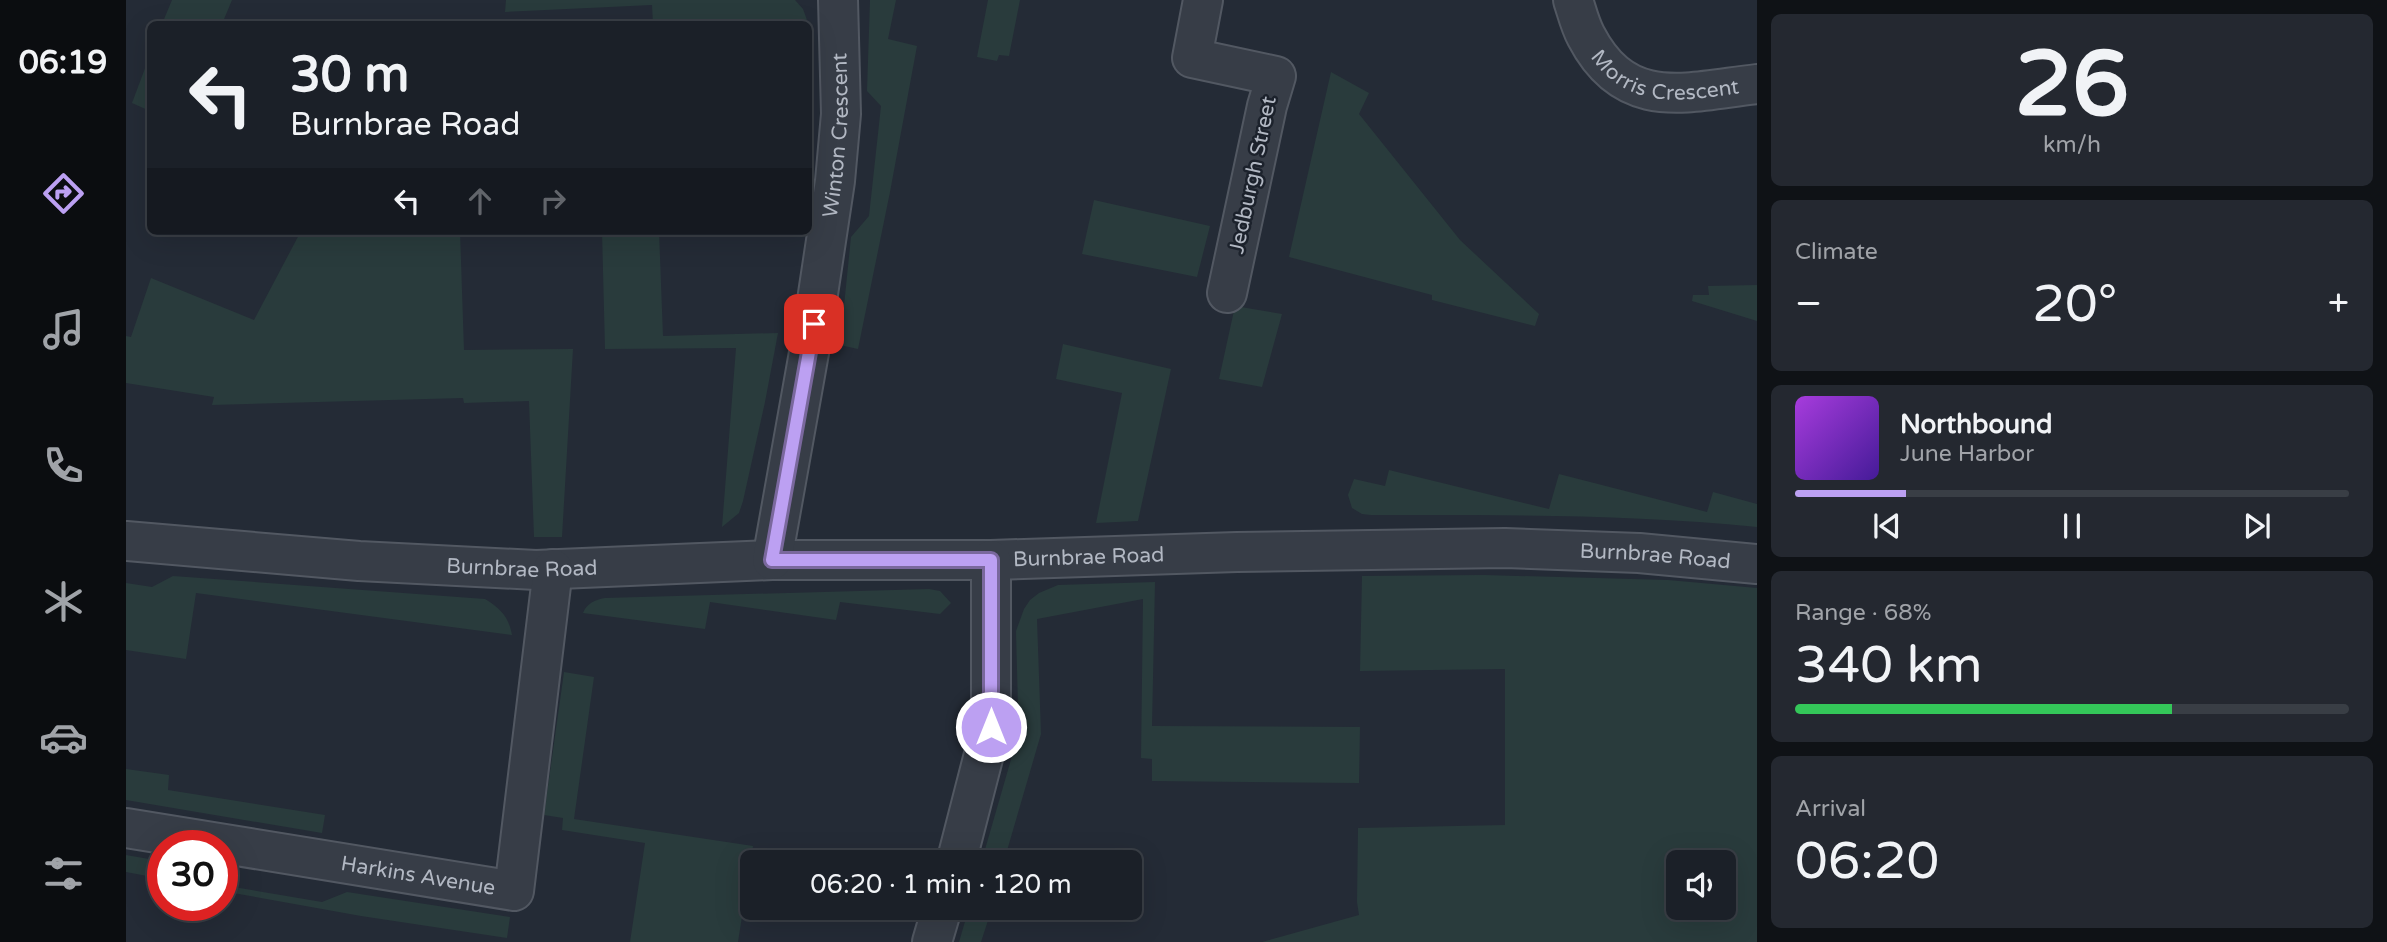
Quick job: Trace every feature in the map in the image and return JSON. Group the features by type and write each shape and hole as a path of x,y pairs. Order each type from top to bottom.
{"street":[{"name":"Winton Crescent","path":"772,560 810,347 835,181 841,114 838,0"},
{"name":"Jedburgh Street","path":"1203,0 1192,58 1276,76 1267,106 1227,293"},
{"name":"Morris Crescent","path":"1573,0 1585,34 1602,63 1622,80 1644,90 1669,94 1757,84"},
{"name":"Burnbrae Road","path":"126,541 368,561 553,569 772,560 991,560 1237,552 1506,548 1639,553 1757,564"},
{"path":"959,850 991,727 991,560"},
{"name":"Harkins Avenue","path":"126,828 514,891 553,569"},
{"path":"932,942 938,920"}],"shaded area":[{"path":"172,0 232,0 223,21 163,21"},
{"path":"506,0 795,0 803,9 807,20 653,21 652,5 505,12"},
{"path":"870,0 896,0 888,39 917,46 858,349 840,345 851,237 869,216 881,106 867,91"},
{"path":"988,0 1020,0 1009,56 999,55 997,61 977,57"},
{"path":"147,63 147,110 132,103"},
{"path":"1331,72 1369,93 1359,114 1460,240 1539,314 1535,326 1432,300 1432,295 1289,257"},
{"path":"1094,200 1210,226 1197,277 1082,254"},
{"path":"299,235 460,235 464,350 573,349 562,537 534,537 529,401 464,403 463,398 212,405 214,397 126,383 126,336 131,337 151,278 254,320"},
{"path":"602,235 659,235 663,336 778,333 743,501 739,513 722,527 736,348 605,349"},
{"path":"1757,285 1757,321 1692,301 1693,295 1709,295 1708,286"},
{"path":"1235,306 1282,314 1262,387 1219,379"},
{"path":"1063,344 1171,369 1138,521 1096,523 1122,393 1056,379"},
{"path":"1389,470 1549,509 1559,474 1707,512 1713,492 1757,504 1757,527 1613,517 1371,515 1362,514 1352,508 1348,495 1354,479 1385,486"},
{"path":"1484,575 1668,580 1757,588 1757,942 1262,942 1359,915 1358,828 1505,825 1505,669 1360,671 1362,576"},
{"path":"173,576 485,599 503,614 512,635 196,593 186,659 126,650 126,583 152,587"},
{"path":"1155,582 1152,726 1360,727 1359,783 1152,781 1152,759 1141,758 1143,599 1037,619 1041,734 1007,850 985,850 1012,756 1018,708 1016,631 1030,600 1058,585"},
{"path":"929,589 940,591 951,603 940,614 840,602 836,620 710,602 705,629 583,613 592,602 605,598"},
{"path":"564,672 594,677 574,819 753,846 752,850 740,850 741,920 738,942 630,942 645,843 562,830 563,818 544,815"},
{"path":"126,769 169,775 168,790 325,815 322,833 126,800"},
{"path":"126,855 147,859 147,876 126,872"},
{"path":"238,888 322,902 347,892 510,917 507,938 238,894"},
{"path":"965,920 988,920 981,942 959,942"}],"route":[{"path":"814,324 772,560 991,560 991,727"}]}
